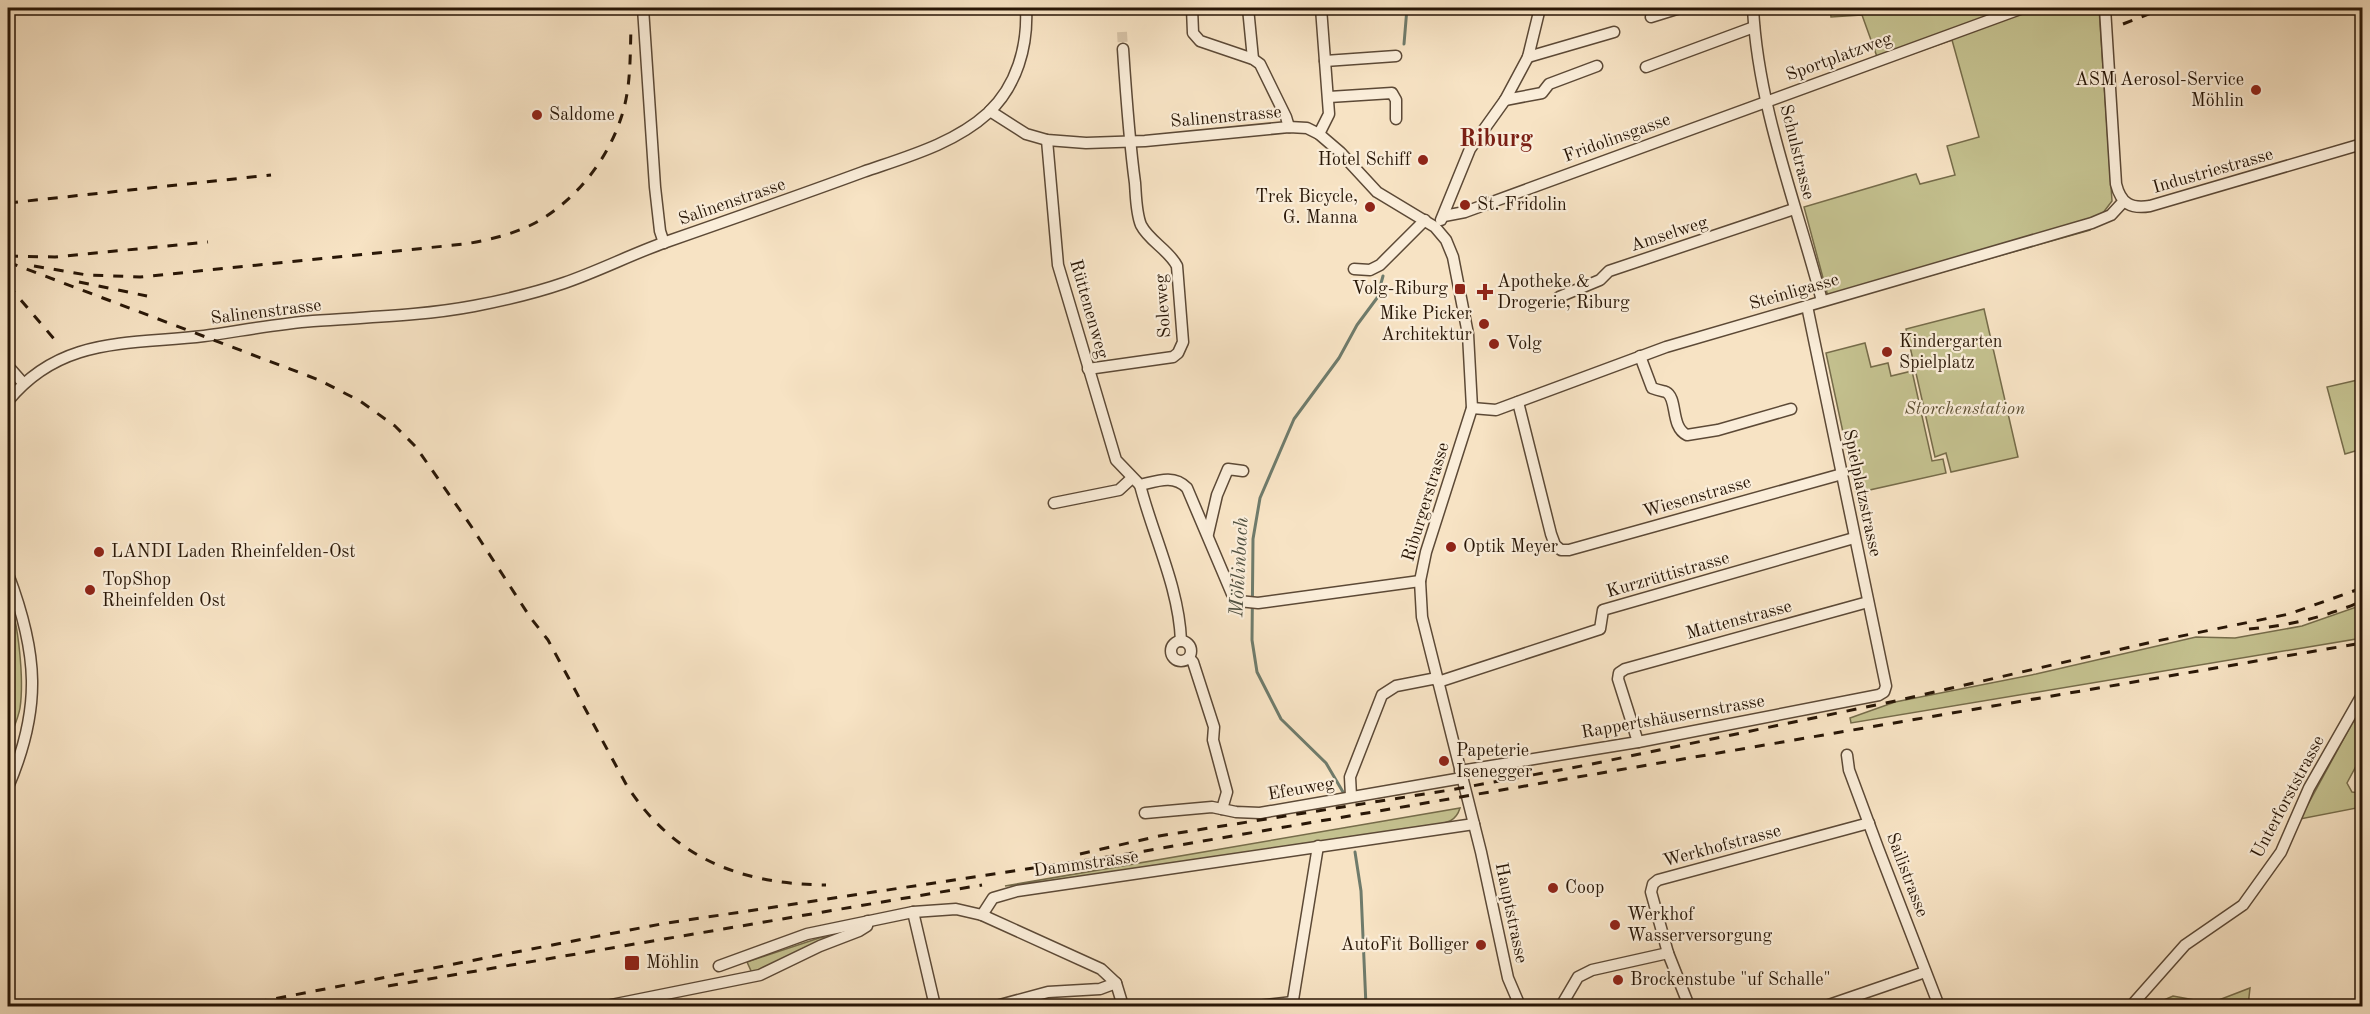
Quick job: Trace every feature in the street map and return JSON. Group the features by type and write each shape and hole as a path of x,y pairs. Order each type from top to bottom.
{"street":[{"path":"644,8 655,187 660,231 664,243"},
{"path":"990,111 1007,89 1021,59 1027,26 1026,8"},
{"path":"1192,8 1193,33 1200,41 1252,58 1264,70 1289,127"},
{"path":"1248,8 1252,58"},
{"path":"1319,134 1328,120 1329,97 1321,8"},
{"path":"1435,227 1444,216 1454,185 1470,149 1505,100 1528,57 1540,8"},
{"path":"1651,17 1680,8"},
{"name":"Schulstrasse","path":"1753,8 1754,27 1767,100 1794,210 1822,301"},
{"name":"Sportplatzweg","path":"1767,100 2023,8"},
{"path":"2105,8 2116,184 2123,202"},
{"path":"1646,67 1754,27"},
{"path":"1528,57 1614,32"},
{"name":"Soleweg","path":"1089,369 1173,357 1178,353 1183,342 1178,266 1172,255 1141,224 1130,142 1123,49"},
{"path":"1325,61 1396,56"},
{"path":"1505,100 1542,93 1549,84 1597,66"},
{"path":"1329,97 1392,93 1396,100 1396,119"},
{"name":"Fridolinsgasse","path":"1444,216 1465,212 1767,100"},
{"name":"Salinenstrasse","path":"8,401 23,383 53,362 90,348 201,336 289,323 421,314 472,307 566,283 664,243 766,209 952,138 990,111 1026,134 1047,140 1086,143 1130,142 1289,127 1307,128 1319,134 1340,152 1377,192 1435,227"},
{"name":"Rüttenenweg","path":"1047,140 1058,265 1116,460 1136,481 1170,584 1181,627 1181,641"},
{"name":"Industriestrasse","path":"2123,202 2138,208 2150,206 2362,144"},
{"name":"Steinligasse","path":"1472,408 1496,410 1640,356 2092,223 2111,215 2123,202"},
{"name":"Amselweg","path":"1559,297 1600,280 1609,271 1794,210"},
{"path":"1354,269 1370,270 1380,265 1425,220"},
{"name":"Riburgerstrasse","path":"1435,227 1442,233 1450,248 1460,289 1468,334 1472,408 1426,552 1420,580 1422,617 1474,824"},
{"name":"Spielplatzstrasse","path":"1808,306 1886,686"},
{"path":"1640,356 1652,388 1666,392 1670,396 1678,427 1682,433 1687,435 1718,430 1791,409"},
{"path":"8,366 23,383"},
{"name":"Wiesenstrasse","path":"1518,402 1551,534 1555,545 1560,550 1569,550 1842,474"},
{"path":"1208,534 1217,495 1228,469 1243,471"},
{"path":"1054,503 1119,490 1136,481 1168,479 1183,483 1208,534 1232,594 1239,601 1254,603 1420,580"},
{"name":"Kurzrüttistrasse","path":"1437,680 1600,629 1603,610 1854,538"},
{"path":"8,574 28,638 33,674 27,728 8,787"},
{"name":"Mattenstrasse","path":"1638,742 1618,679 1619,673 1624,669 1868,602"},
{"path":"1175,642 1188,643 1191,649 1189,658 1180,662 1174,659 1171,647 1175,642"},
{"path":"1189,658 1193,662 1214,727 1213,740 1227,792 1222,809"},
{"path":"1346,797 1350,777 1382,695 1396,686 1437,680"},
{"name":"Rappertshäusernstrasse","path":"1461,774 1880,695 1886,686"},
{"name":"Unterforststrasse","path":"2131,1006 2185,945 2243,905 2281,852 2309,788 2362,695"},
{"name":"Sailistrasse","path":"1847,755 1849,770 1939,1006"},
{"name":"Efeuweg","path":"1145,813 1212,807 1236,812 1260,813 1461,774"},
{"name":"Werkhofstrasse","path":"1689,1006 1668,953 1651,892 1653,884 1658,880 1869,823"},
{"name":"Dammstrasse","path":"982,915 993,898 1017,891 1474,824"},
{"name":"Hauptstrasse","path":"1474,824 1508,978 1520,1006"},
{"path":"1258,1006 1292,1004 1318,846"},
{"path":"718,966 807,934 913,912 956,909 982,915 1095,966 1116,983 1123,1006"},
{"path":"913,912 935,1006"},
{"path":"610,1006 760,975 820,946 859,931 867,926 868,921"},
{"path":"1561,1006 1578,977 1592,970 1668,953"},
{"path":"1826,1006 1925,972"},
{"path":"996,1006 1013,1004 1048,992 1100,988 1116,983"}],"green space":[{"path":"1830,8 2099,8 2112,201 2090,230 1830,304 1804,207 1916,174 1920,184 1955,175 1947,146 1979,137 1952,40 1880,65 1862,15 1831,17"},
{"name":"Storchenstation","path":"1984,309 2018,457 1951,472 1946,453 1935,457 1906,329"},
{"path":"1865,343 1871,367 1888,363 1891,376 1912,371 1932,461 1943,459 1946,473 1856,493 1826,353"},
{"path":"2362,379 2362,449 2345,454 2327,387"},
{"path":"8,597 18,636 21,697 19,713 8,744"},
{"path":"2362,605 2362,638 1851,723 1850,718 1895,702 2036,674 2196,637 2235,638 2302,626"},
{"path":"2362,705 2362,755 2347,783 2352,792 2362,793 2362,807 2300,819"},
{"path":"1460,808 1455,818 1442,824 1425,827 1092,876 1005,886"},
{"path":"839,935 752,973 747,962 819,938"},
{"path":"2250,988 2248,1006 2150,1006 2173,996 2211,1003"}],"waterway":[{"name":"Möhlinbach","path":"1404,44 1407,8"},
{"name":"Möhlinbach","path":"1343,792 1326,763 1281,719 1257,672 1252,640 1253,539 1260,498 1294,419 1339,358 1357,325 1377,298 1383,276"},
{"name":"Möhlinbach","path":"1355,852 1361,891 1366,1006"}],"tunnel":[{"path":"1122,32 1123,49"}],"railway":[{"path":"2123,24 2164,8"},
{"path":"34,266 87,275 140,277 465,244 519,230 550,214 563,203 588,178 607,149 615,134 627,96 631,27"},
{"path":"8,203 271,175"},
{"path":"8,256 55,257 208,242"},
{"path":"8,262 319,380 360,401 395,426 416,447 530,617 548,640 627,786 646,811 666,832 688,849 712,862 765,879 826,885"},
{"path":"79,282 147,296"},
{"path":"8,285 55,340"},
{"path":"1080,854 1159,836 1450,790 1587,765 1900,700 2152,642 2289,614 2362,588"},
{"path":"2249,629 2307,620 2362,601"},
{"path":"237,1006 661,924 1127,854 2362,643"},
{"path":"388,986 982,885"}],"place":[{"name":"ASM Aerosol-Service Möhlin","path":"2256,90"},
{"name":"Saldome","path":"537,115"},
{"name":"Hotel Schiff","path":"1423,160"},
{"name":"St. Fridolin","path":"1465,205"},
{"name":"Trek Bicycle, G. Manna","path":"1370,207"},
{"name":"Volg-Riburg","path":"1460,289"},
{"name":"Apotheke & Drogerie, Riburg","path":"1485,292"},
{"name":"Mike Picker Architektur","path":"1484,324"},
{"name":"Volg","path":"1494,344"},
{"name":"Kindergarten Spielplatz","path":"1887,352"},
{"name":"Optik Meyer","path":"1451,547"},
{"name":"LANDI Laden Rheinfelden-Ost","path":"99,552"},
{"name":"TopShop Rheinfelden Ost","path":"90,590"},
{"name":"Papeterie Isenegger","path":"1444,761"},
{"name":"Coop","path":"1553,888"},
{"name":"Werkhof Wasserversorgung","path":"1615,925"},
{"name":"AutoFit Bolliger","path":"1481,945"},
{"name":"Möhlin","path":"632,963"},
{"name":"Brockenstube \"uf Schalle\"","path":"1618,980"}],"district":[{"name":"Riburg","path":"1496,140"}]}
